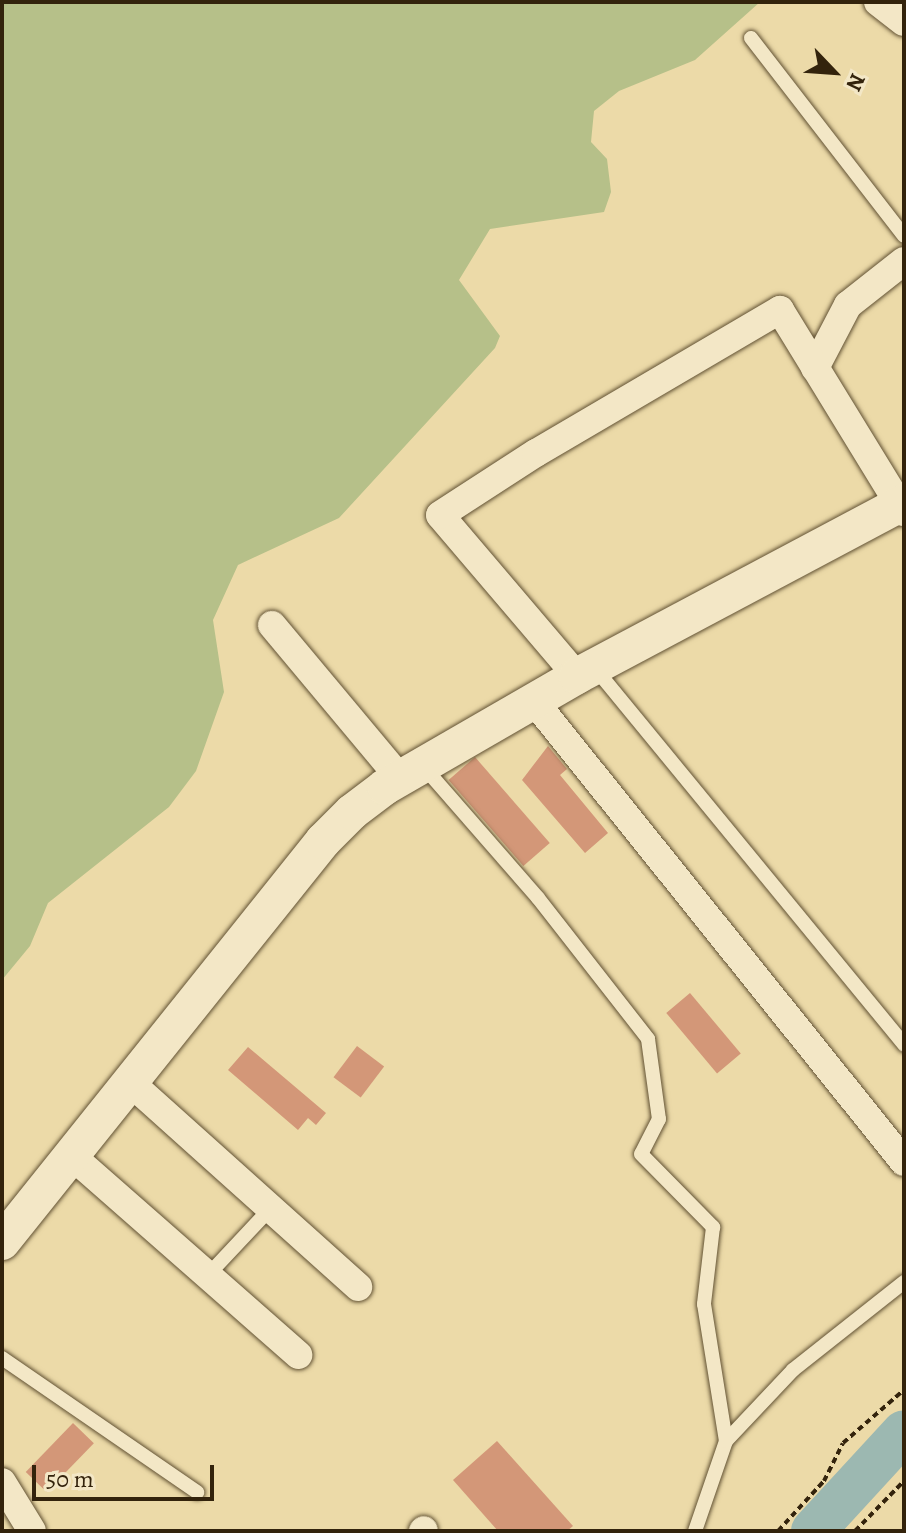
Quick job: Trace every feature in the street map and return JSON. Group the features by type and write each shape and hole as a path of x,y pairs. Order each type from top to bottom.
{"street":[{"path":"878,2 904,22"},
{"path":"815,368 848,305 904,261"},
{"path":"2,1242 132,1084 323,841 411,772 585,671 902,506 780,310 536,453 440,515 585,671"},
{"path":"272,625 411,772"},
{"path":"534,701 904,1162"},
{"path":"132,1084 358,1287"},
{"path":"73,1157 298,1355"},
{"path":"2,1482 32,1531"}],"lane":[{"path":"751,38 904,236"},
{"path":"585,671 904,1045"},
{"path":"411,772 538,898 648,1039 659,1119 641,1154 713,1227 704,1304 726,1441"},
{"path":"208,1275 270,1209"},
{"path":"695,1531 726,1441 793,1370 904,1282"},
{"path":"2,1358 197,1492"}],"path":[{"path":"778,1531 824,1481 843,1443 904,1390"},
{"path":"855,1531 904,1481"}],"green space":[{"path":"2,2 760,2 695,60 619,91 594,111 591,142 607,159 611,192 604,212 490,229 459,280 500,336 495,348 339,518 238,565 213,620 224,692 196,771 169,807 48,903 30,946 2,980"}],"building":[{"path":"548,746 567,769 560,775 608,833 585,853 522,780"},
{"path":"475,757 550,843 523,866 449,780"},
{"path":"690,993 741,1054 717,1073 666,1013"},
{"path":"357,1046 384,1066 361,1098 334,1077"},
{"path":"248,1047 326,1113 316,1125 308,1118 298,1130 228,1070"},
{"path":"73,1423 94,1443 47,1492 26,1472"},
{"path":"497,1441 573,1526 567,1531 498,1531 453,1480"}],"waterway":[{"path":"813,1531 904,1432"}]}
